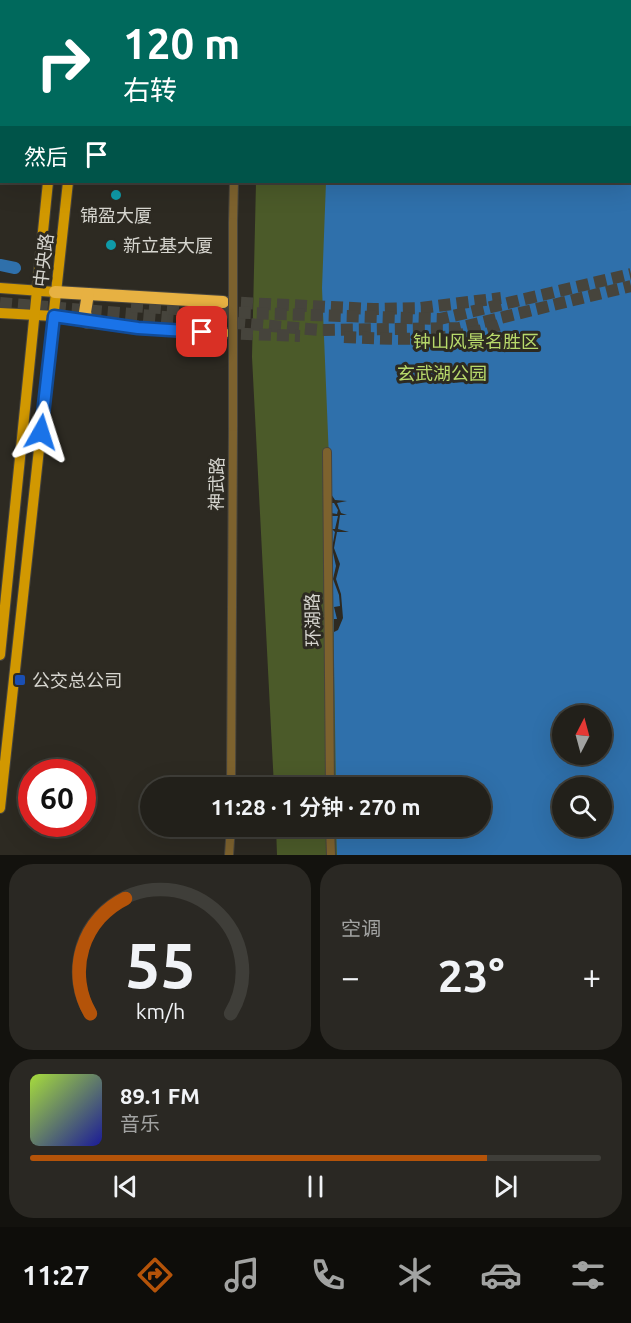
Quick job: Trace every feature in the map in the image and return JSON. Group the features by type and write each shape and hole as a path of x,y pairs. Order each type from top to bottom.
{"highway":[{"path":"55,292 223,302"},
{"path":"87,322 85,312 88,294"},
{"path":"54,316 87,322 223,333"}],"main road":[{"name":"中央路","path":"0,655 48,183"},
{"name":"中央路","path":"0,808 68,183"},
{"path":"0,288 55,292"},
{"path":"0,313 54,316"}],"street":[{"name":"神武路","path":"231,777 234,183"},
{"name":"环湖路","path":"327,452 330,777"},
{"path":"229,855 230,837"},
{"path":"330,837 331,855"}],"green space":[{"name":"玄武湖公园","path":"256,183 631,183 631,855 277,855 276,837 491,837 491,777 273,777 252,357"}],"water":[{"name":"玄武湖公园","path":"326,183 631,183 631,855 337,855 336,837 491,837 491,777 336,777 332,532 322,288"}],"pier":[{"path":"329,491 335,500 347,501 337,503 341,513 347,515 340,515 338,529 349,532 337,532 334,548 340,564 336,579 341,594 343,618 338,630 334,632 334,619 337,619 334,607 340,606 333,579 336,566 332,548 335,532 332,529 335,529 338,516 331,516 331,513 337,514 338,510 334,503 330,503 332,500"}],"waterway":[{"path":"0,265 15,268"}],"tunnel":[{"path":"131,306 216,312 440,319 631,274"},
{"path":"0,303 320,330 459,328 631,286"},
{"path":"223,302 374,309 421,308 501,298"},
{"path":"344,337 403,339 442,337 461,335 499,325"},
{"path":"223,333 300,336"}],"place":[{"name":"锦盈大厦","path":"116,195"},
{"name":"新立基大厦","path":"111,245"},
{"name":"公交总公司","path":"20,680"}],"route":[{"path":"41,432 54,316 138,328 202,332"}],"park label":[{"name":"钟山风景名胜区","path":"476,341"}]}
